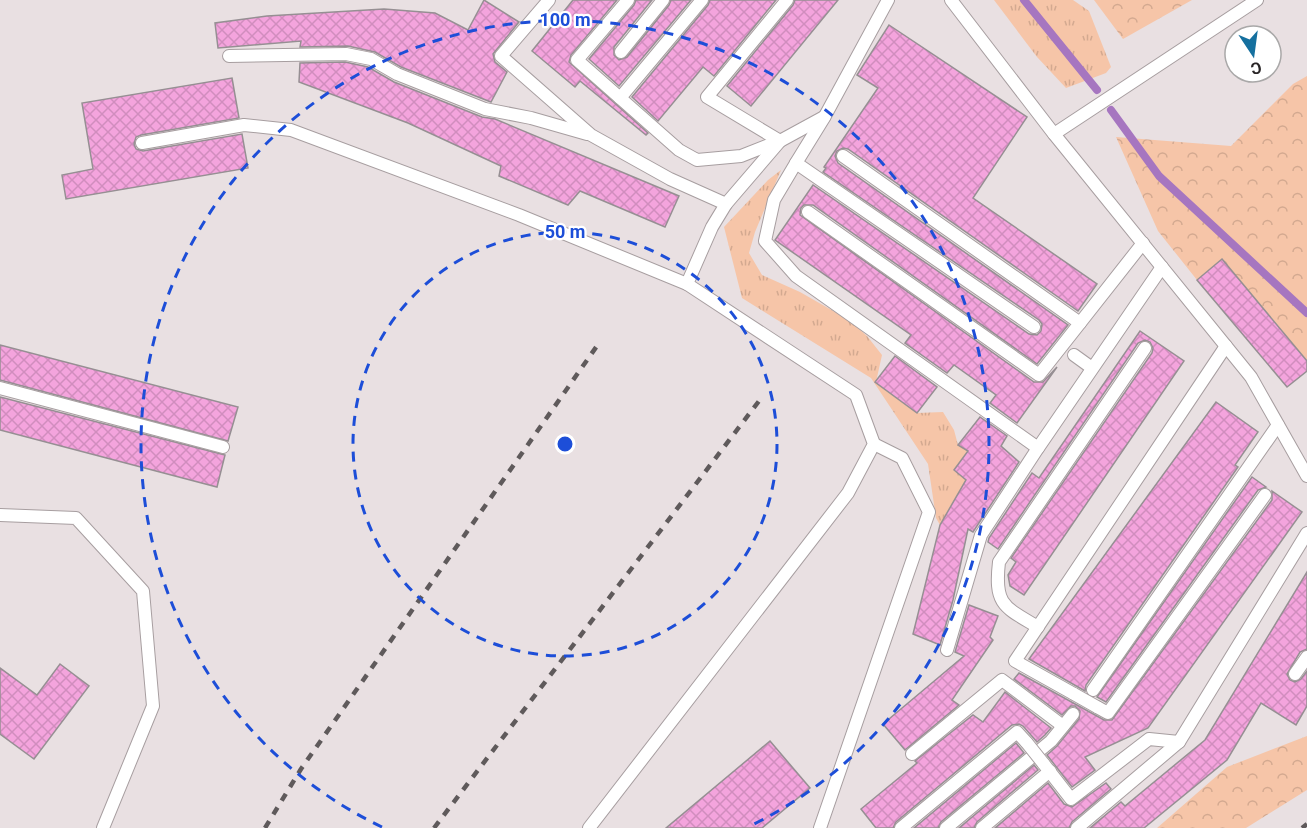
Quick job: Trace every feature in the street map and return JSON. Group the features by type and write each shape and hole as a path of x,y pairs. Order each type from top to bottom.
{"lane":[{"path":"549,0 501,56 591,135 670,179 726,204"},
{"path":"628,0 577,60 679,150 697,160 741,156 780,141 825,116"},
{"path":"621,52 663,0"},
{"path":"620,98 702,0"},
{"path":"780,141 707,97 787,0"},
{"path":"888,0 825,116 774,200 765,241 796,276 1038,448"},
{"path":"951,0 1054,134 1251,377 1307,476"},
{"path":"1054,134 1257,0"},
{"path":"229,56 346,54 371,59 398,74 484,109 531,118 591,135"},
{"path":"142,142 244,125 291,130 519,215 687,285 856,395 874,444 902,458 929,512 820,828"},
{"path":"687,285 712,226 726,204 780,141"},
{"path":"843,156 1080,323"},
{"path":"796,163 1034,327"},
{"path":"808,212 1039,375 1143,243"},
{"path":"947,650 981,535 1162,267"},
{"path":"1226,346 1015,661 1108,713 1265,495"},
{"path":"1038,627 1010,610 998,596 999,562 1145,348"},
{"path":"1074,355 1092,368"},
{"path":"0,388 223,447"},
{"path":"1093,690 1278,425"},
{"path":"589,828 848,493 874,444"},
{"path":"0,515 76,518 143,591 153,706 103,828"},
{"path":"1077,828 1179,742 1307,533"},
{"path":"1295,674 1307,657"},
{"path":"912,754 1002,680 1064,726"},
{"path":"946,828 1051,741 1073,714"},
{"path":"901,828 1017,732 1071,799 1149,739 1179,742"},
{"path":"982,828 1047,767"}],"green space":[{"path":"994,0 1073,0 1089,11 1111,67 1106,73 1066,88 1037,57"},
{"path":"1094,0 1192,0 1123,39"},
{"path":"1307,76 1307,361 1222,260 1197,280 1158,231 1116,137 1231,146 1293,84"},
{"path":"781,170 755,232 749,253 762,275 800,292 849,320 867,336 882,355 876,382 917,413 943,412 954,430 958,445 968,451 954,470 966,480 940,525 936,518 928,464 871,378 742,298 724,227 768,180"},
{"path":"1307,736 1307,790 1246,828 1157,828 1227,767"}],"building":[{"path":"484,0 519,22 493,54 495,62 507,72 491,102 401,67 375,52 348,46 300,47 301,41 218,48 215,23 267,16 384,9 435,13 468,30"},
{"path":"573,0 617,0 571,55 569,62 648,133 646,135 580,81 575,87 532,51"},
{"path":"636,0 652,0 614,47 614,55 619,60 627,57 671,0 691,0 619,86 589,59"},
{"path":"710,0 776,0 714,76 703,67 658,121 632,97"},
{"path":"795,0 838,0 751,106 727,86"},
{"path":"889,25 1027,117 973,198 1097,284 1078,311 848,149 843,148 837,151 835,156 838,163 1068,325 1037,364 813,205 804,205 800,215 1034,382 1043,382 1057,367 1017,423 990,403 996,395 954,365 947,373 905,343 911,335 775,240 813,185 1029,334 1037,335 1041,331 1042,324 1039,320 823,172 826,168 824,167 878,88 857,75"},
{"path":"345,62 368,67 394,82 482,117 495,119 679,196 665,227 580,191 568,205 499,176 501,166 408,123 299,82 300,63"},
{"path":"232,78 239,118 141,135 136,137 134,144 136,149 143,151 242,134 248,168 66,199 62,175 93,169 82,103"},
{"path":"1222,259 1307,361 1307,371 1287,387 1197,280"},
{"path":"1140,331 1184,361 1024,595 1010,586 1008,575 1016,562 1011,558 1152,353 1153,348 1150,342 1145,340 1138,343 998,549 988,542 989,538 1032,473 1039,478"},
{"path":"0,345 238,407 228,441 0,380"},
{"path":"895,356 937,387 917,413 875,382"},
{"path":"0,397 225,455 217,487 0,430"},
{"path":"1216,402 1258,432 1235,465 1238,467 1086,685 1085,691 1029,659"},
{"path":"980,417 1007,436 1001,446 1019,462 973,532 968,529 953,600 940,645 913,634 940,525 966,480 954,470 968,451 958,445"},
{"path":"1252,477 1266,487 1258,490 1106,702 1097,697"},
{"path":"1272,491 1302,512 1148,728 1085,757 1095,770 1072,787 1047,755 1079,719 1080,711 1075,706 1071,706 1062,715 1014,679 1019,673 1104,720 1112,720 1272,500"},
{"path":"1307,572 1307,649 1300,652 1287,674 1290,680 1295,682 1301,679 1307,671 1307,706 1296,725 1261,703 1227,760 1144,828 1090,828 1121,802 1125,806 1205,740"},
{"path":"969,605 998,616 990,637 993,640 952,700 959,705 905,750 883,724 964,656 955,652"},
{"path":"60,664 89,686 34,759 0,734 0,668 37,695"},
{"path":"1005,692 1051,728 1045,735 1037,742 1023,726 1012,725 896,822 893,828 876,828 861,809 917,763 915,761 973,715 983,722"},
{"path":"770,741 810,788 762,828 666,828"},
{"path":"1016,743 1024,753 941,822 938,828 914,828"},
{"path":"1034,765 1038,770 977,822 974,828 959,828"},
{"path":"1048,783 1064,804 1072,807 1106,783 1111,789 1072,822 1069,828 995,828"}],"waterway":[{"path":"1024,0 1097,90"},
{"path":"1111,110 1159,176 1307,313"}],"railway":[{"path":"265,828 301,769 599,343"},
{"path":"434,828 759,401"},
{"path":"1302,828 1307,824"}]}
